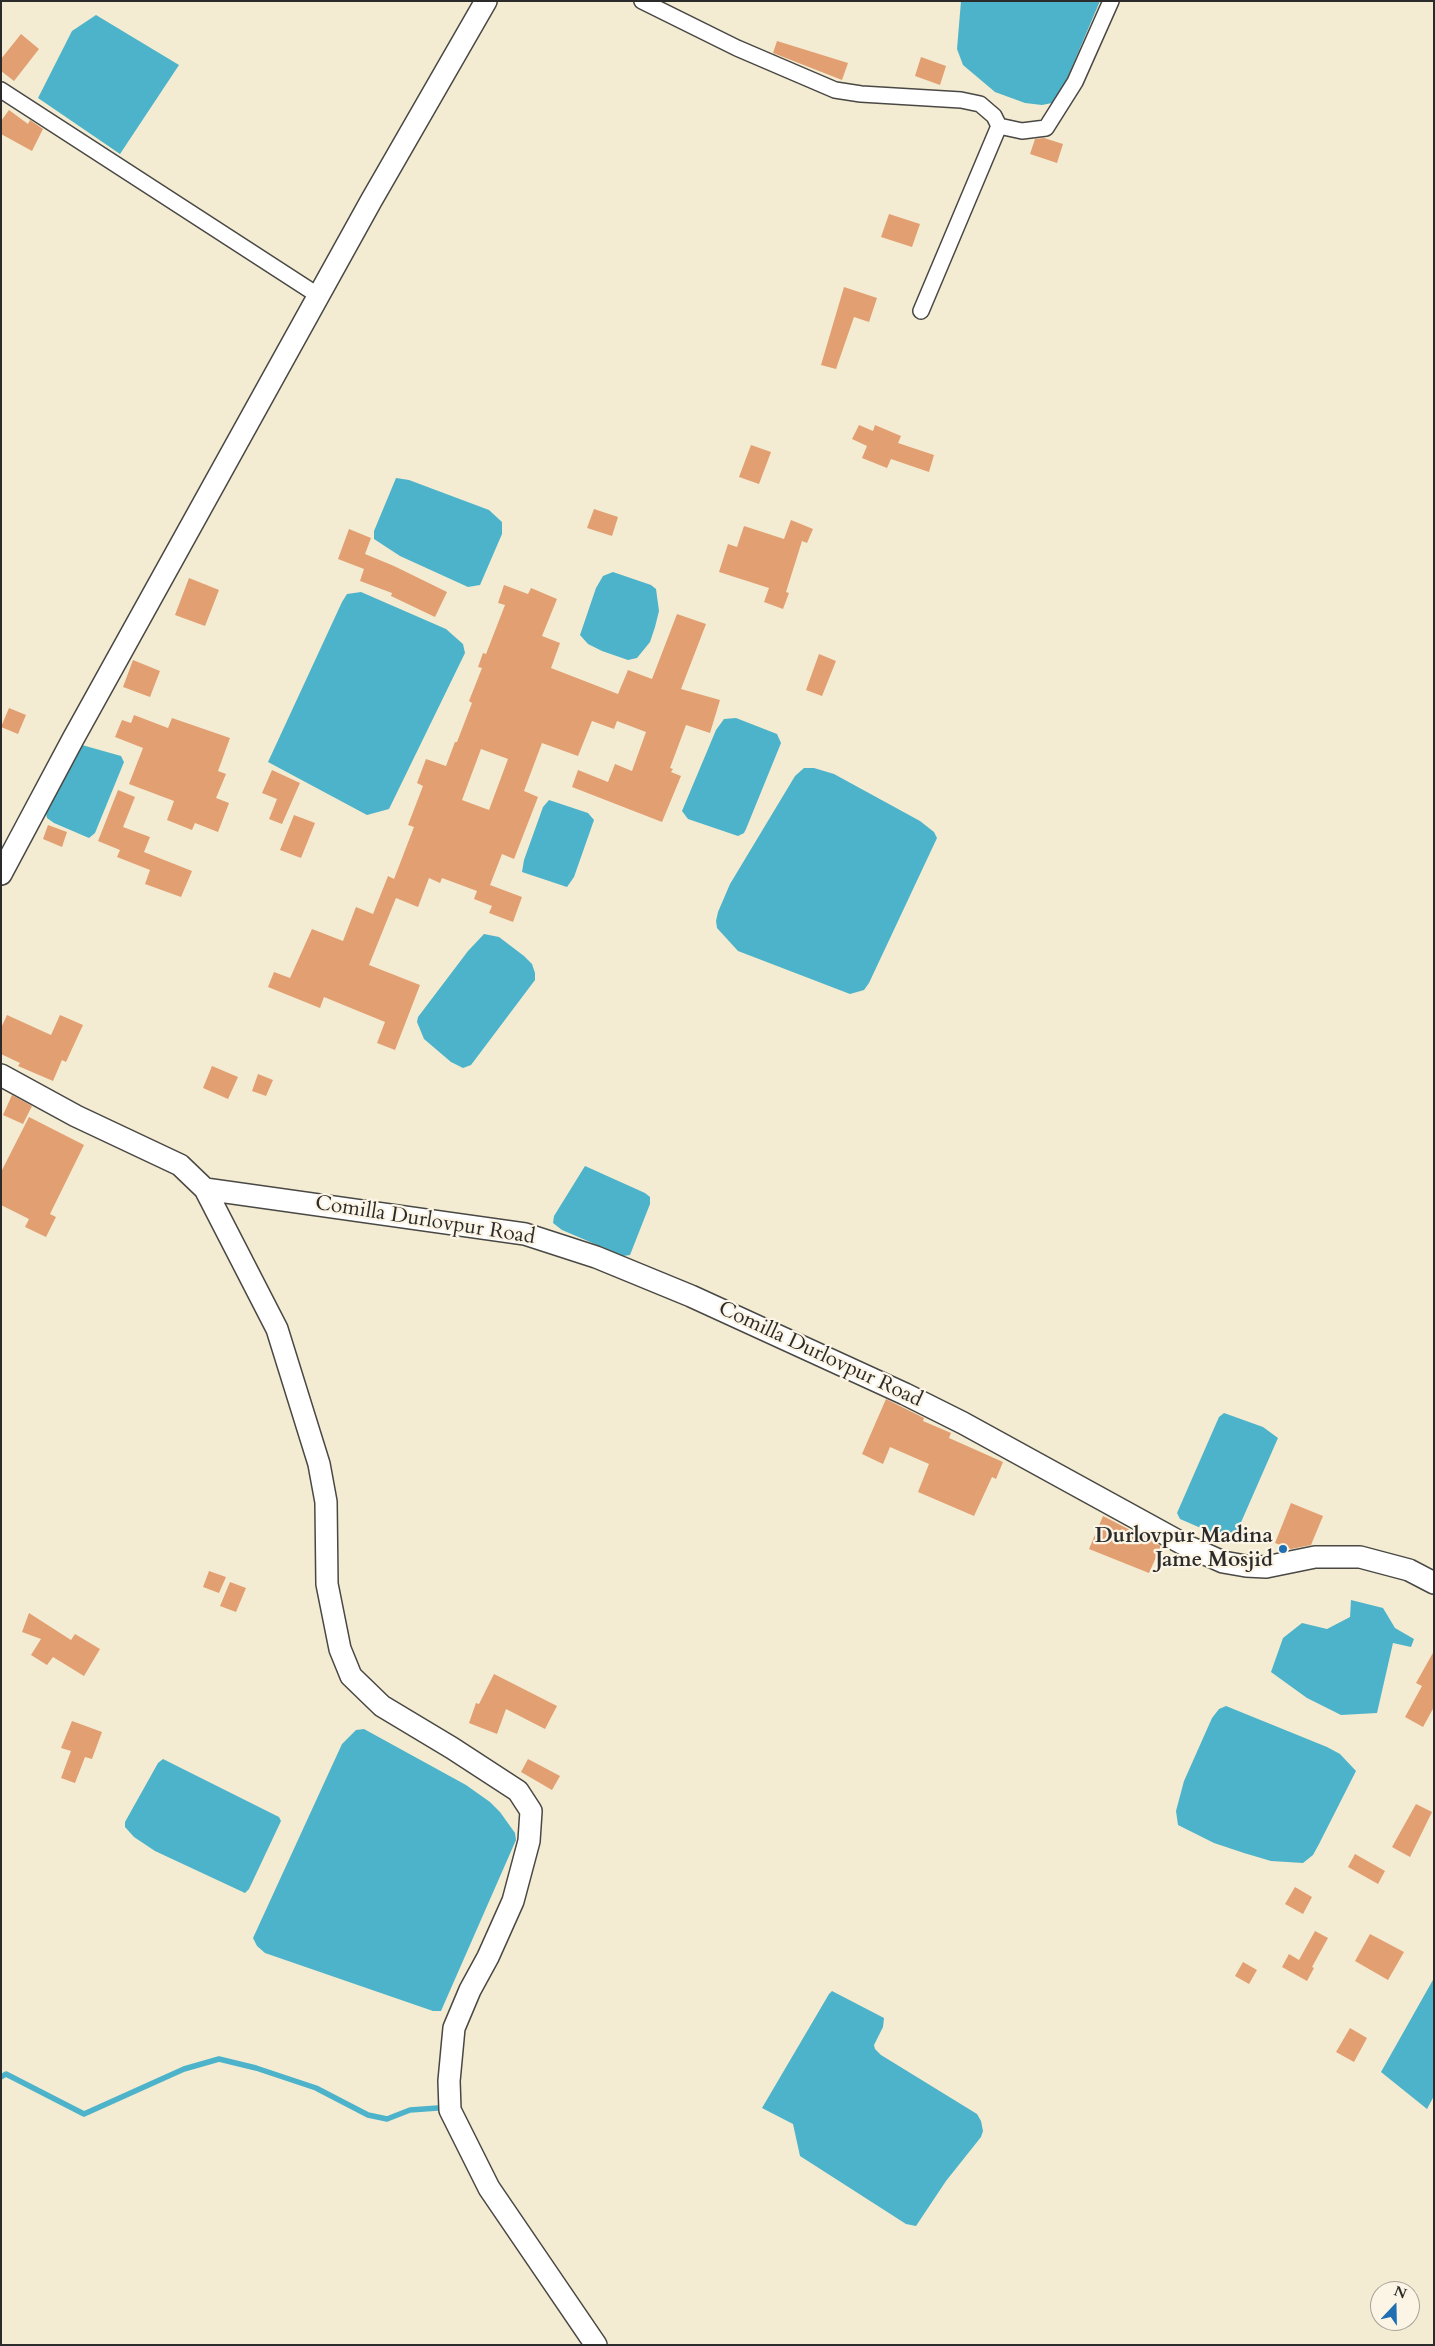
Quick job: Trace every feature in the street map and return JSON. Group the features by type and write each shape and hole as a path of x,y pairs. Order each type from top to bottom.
{"street":[{"path":"1,874 73,739 319,296 486,1"},
{"path":"642,1 737,48 835,90 861,94 961,100 980,104 994,116 999,126 921,311"},
{"path":"999,126 1022,131 1046,128 1075,82 1111,1"},
{"path":"1,90 319,296"},
{"path":"1,1075 76,1116 180,1165 206,1188 277,1329 319,1464 326,1502 327,1584 340,1649 351,1676 382,1706 518,1791 531,1811 529,1841 513,1901 454,2028 450,2054 450,2110 489,2188 596,2345"},
{"name":"Comilla Durlovpur Road","path":"206,1188 525,1234 596,1257 691,1296 905,1394 964,1423 1187,1546 1223,1562 1246,1566 1266,1566 1315,1557 1360,1557 1409,1570 1434,1583"}],"water":[{"path":"961,1 1100,1 1057,102 1042,105 1025,103 995,92 963,65 957,49"},
{"path":"96,15 179,65 120,154 38,98 72,31"},
{"path":"396,478 409,480 489,510 502,522 502,534 480,585 468,587 400,556 374,539 374,531"},
{"path":"613,572 651,585 656,589 659,611 655,627 650,642 637,658 628,660 602,651 588,644 580,635 596,588 603,576"},
{"path":"361,592 446,629 463,644 465,653 389,809 367,815 268,762 342,602 347,594"},
{"path":"736,718 777,734 781,743 746,829 744,833 738,836 688,819 682,811 716,730 724,719"},
{"path":"82,745 121,756 124,762 95,833 89,838 54,823 47,818 46,813 76,749"},
{"path":"804,768 814,768 834,774 920,821 934,832 937,838 869,983 864,990 850,994 738,951 717,928 718,912 730,884 795,776"},
{"path":"549,800 588,813 594,820 574,877 567,887 522,872 524,860 543,807"},
{"path":"484,934 499,937 524,956 532,964 535,980 471,1065 463,1068 451,1062 424,1039 417,1022 418,1017 468,951"},
{"path":"585,1166 650,1197 650,1204 630,1255 623,1256 562,1230 553,1223 554,1216"},
{"path":"1224,1413 1263,1427 1278,1438 1235,1536 1231,1541 1180,1519 1177,1513 1219,1417"},
{"path":"1351,1600 1383,1608 1395,1628 1414,1639 1411,1647 1393,1643 1377,1713 1341,1715 1307,1698 1271,1672 1283,1638 1302,1623 1327,1629 1350,1617"},
{"path":"1226,1706 1327,1747 1340,1754 1356,1771 1313,1855 1303,1863 1271,1861 1244,1853 1214,1843 1178,1825 1176,1811 1184,1781 1212,1718 1219,1709"},
{"path":"364,1729 466,1785 490,1802 500,1812 515,1833 516,1840 441,2011 433,2011 265,1953 257,1946 253,1938 342,1744 356,1730"},
{"path":"163,1759 279,1817 281,1821 249,1889 245,1893 155,1851 134,1837 125,1827 125,1822 158,1763"},
{"path":"1434,1978 1434,2096 1427,2109 1381,2072"},
{"path":"832,1991 884,2018 883,2027 874,2045 881,2055 977,2114 981,2121 983,2131 981,2137 946,2181 916,2226 906,2224 800,2156 793,2124 762,2108"}],"building":[{"path":"21,34 39,49 14,81 1,71 1,59"},
{"path":"777,41 848,63 842,80 773,53"},
{"path":"921,57 946,66 940,85 915,76"},
{"path":"9,110 28,124 30,120 43,129 32,151 1,134 1,121"},
{"path":"1044,138 1063,144 1057,163 1030,154 1035,139"},
{"path":"889,214 920,224 912,247 881,237"},
{"path":"844,287 877,298 869,322 854,317 836,369 821,365"},
{"path":"859,425 873,431 875,425 901,436 898,443 934,455 929,472 891,459 887,468 862,458 867,446 852,439"},
{"path":"751,445 771,452 759,484 739,477"},
{"path":"594,509 618,517 612,536 587,528"},
{"path":"791,520 813,529 807,543 802,541 786,592 789,593 783,609 764,602 769,588 719,572 728,544 737,547 744,526 784,539"},
{"path":"349,529 371,538 365,554 447,592 435,617 391,596 392,593 360,581 364,569 338,559"},
{"path":"189,578 219,590 205,626 175,615"},
{"path":"504,585 528,594 531,588 557,599 542,636 560,643 551,668 618,694 628,670 652,679 677,614 706,624 681,689 720,700 710,733 686,725 670,768 673,769 671,772 681,776 662,822 572,787 578,770 608,782 615,764 632,771 646,732 617,721 614,729 592,721 578,756 542,743 524,791 538,797 514,859 502,854 490,885 522,897 513,922 489,913 492,906 474,899 477,891 442,878 440,883 429,878 418,907 396,898 369,965 420,985 395,1050 377,1043 385,1022 324,997 320,1008 268,987 274,972 290,978 312,929 343,941 356,907 373,914 388,876 394,879 414,827 408,825 423,786 417,783 426,759 446,766 472,703 469,701 482,668 478,667 483,653 486,654 505,605 498,603","holes":["481,749 508,759 489,810 462,800"]},
{"path":"819,654 836,661 822,696 806,690"},
{"path":"133,660 160,671 150,697 123,687"},
{"path":"9,708 26,715 18,734 1,727"},
{"path":"134,715 168,728 172,718 230,738 218,771 226,774 216,798 229,803 218,832 195,823 192,830 167,820 174,801 129,784 143,748 115,737 122,720 131,723"},
{"path":"272,770 300,783 282,824 269,819 277,799 262,793"},
{"path":"118,790 135,797 123,827 150,837 144,852 192,871 181,897 145,884 150,870 117,857 120,850 98,841"},
{"path":"294,815 315,823 301,858 280,850"},
{"path":"48,825 67,832 62,847 43,839"},
{"path":"7,1015 51,1035 60,1015 83,1025 66,1062 62,1060 53,1081 18,1066 20,1063 1,1054 1,1028"},
{"path":"212,1066 238,1077 228,1099 203,1088"},
{"path":"258,1074 273,1080 266,1096 252,1091"},
{"path":"12,1095 32,1106 23,1124 3,1115"},
{"path":"29,1117 84,1145 50,1214 56,1217 46,1237 25,1227 29,1219 1,1205 1,1172"},
{"path":"886,1399 924,1418 923,1421 951,1433 949,1438 1003,1462 996,1479 992,1477 974,1516 918,1492 929,1464 890,1447 883,1464 862,1454"},
{"path":"1291,1503 1323,1516 1311,1545 1291,1549 1275,1543"},
{"path":"1103,1516 1161,1546 1149,1573 1089,1549"},
{"path":"209,1571 226,1577 219,1593 203,1587"},
{"path":"230,1582 246,1588 236,1612 220,1606"},
{"path":"29,1613 71,1640 75,1634 100,1649 84,1676 53,1657 47,1665 31,1655 41,1639 22,1632"},
{"path":"1434,1651 1434,1707 1423,1727 1405,1717 1422,1686 1416,1683"},
{"path":"494,1674 557,1706 545,1729 506,1709 497,1734 469,1723 476,1703 479,1704"},
{"path":"72,1721 102,1732 92,1759 85,1757 75,1783 61,1778 71,1751 61,1748"},
{"path":"528,1759 560,1776 552,1790 521,1772"},
{"path":"1416,1804 1432,1812 1410,1857 1392,1847"},
{"path":"1355,1854 1385,1871 1378,1884 1348,1867"},
{"path":"1295,1887 1312,1897 1303,1914 1285,1904"},
{"path":"1315,1931 1328,1938 1312,1967 1314,1968 1307,1981 1282,1967 1289,1954 1299,1960"},
{"path":"1370,1934 1404,1952 1388,1980 1355,1961"},
{"path":"1243,1962 1257,1970 1249,1984 1235,1976"},
{"path":"1350,2028 1367,2038 1354,2062 1336,2052"}],"waterway":[{"path":"1,2077 6,2074 84,2114 184,2069 219,2059 256,2068 316,2088 368,2115 387,2119 410,2110 438,2108"}],"place":[{"name":"Durlovpur Madina Jame Mosjid","path":"1283,1549"}]}
